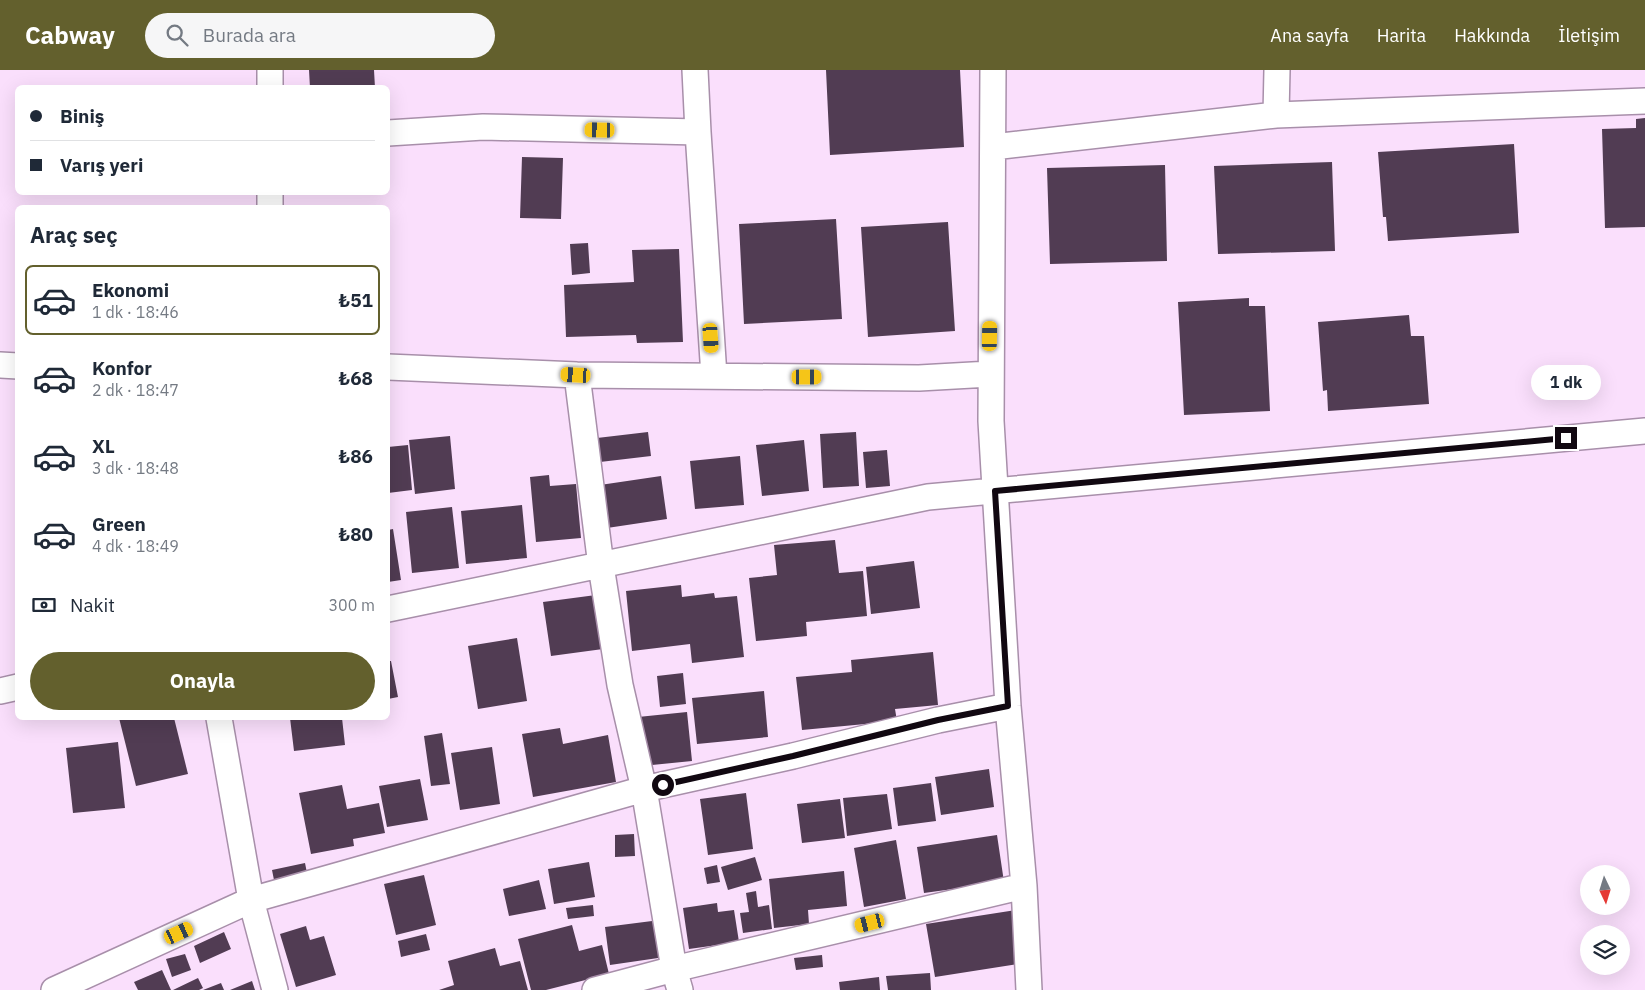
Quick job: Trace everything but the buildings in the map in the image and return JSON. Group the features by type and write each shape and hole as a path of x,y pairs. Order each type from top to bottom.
{"street":[{"path":"270,70 270,85"},
{"path":"696,70 698,132 714,376"},
{"path":"993,70 990,421 1008,706 1024,886 1029,990"},
{"path":"1276,115 1277,70"},
{"path":"993,147 1276,115 1645,101"},
{"path":"390,133 483,127 698,132"},
{"path":"0,365 15,366"},
{"path":"390,367 576,375 919,378 990,374"},
{"path":"576,375 601,566 620,685 644,789 677,980"},
{"path":"390,609 928,497 1645,431"},
{"path":"0,691 15,688"},
{"path":"54,990 251,900 644,789 793,756 938,720 1008,706"},
{"path":"220,720 251,900 275,990"},
{"path":"595,990 677,980 1024,886"}],"route":[{"path":"663,785 793,756 938,720 1008,706 995,491 1566,438"}]}
